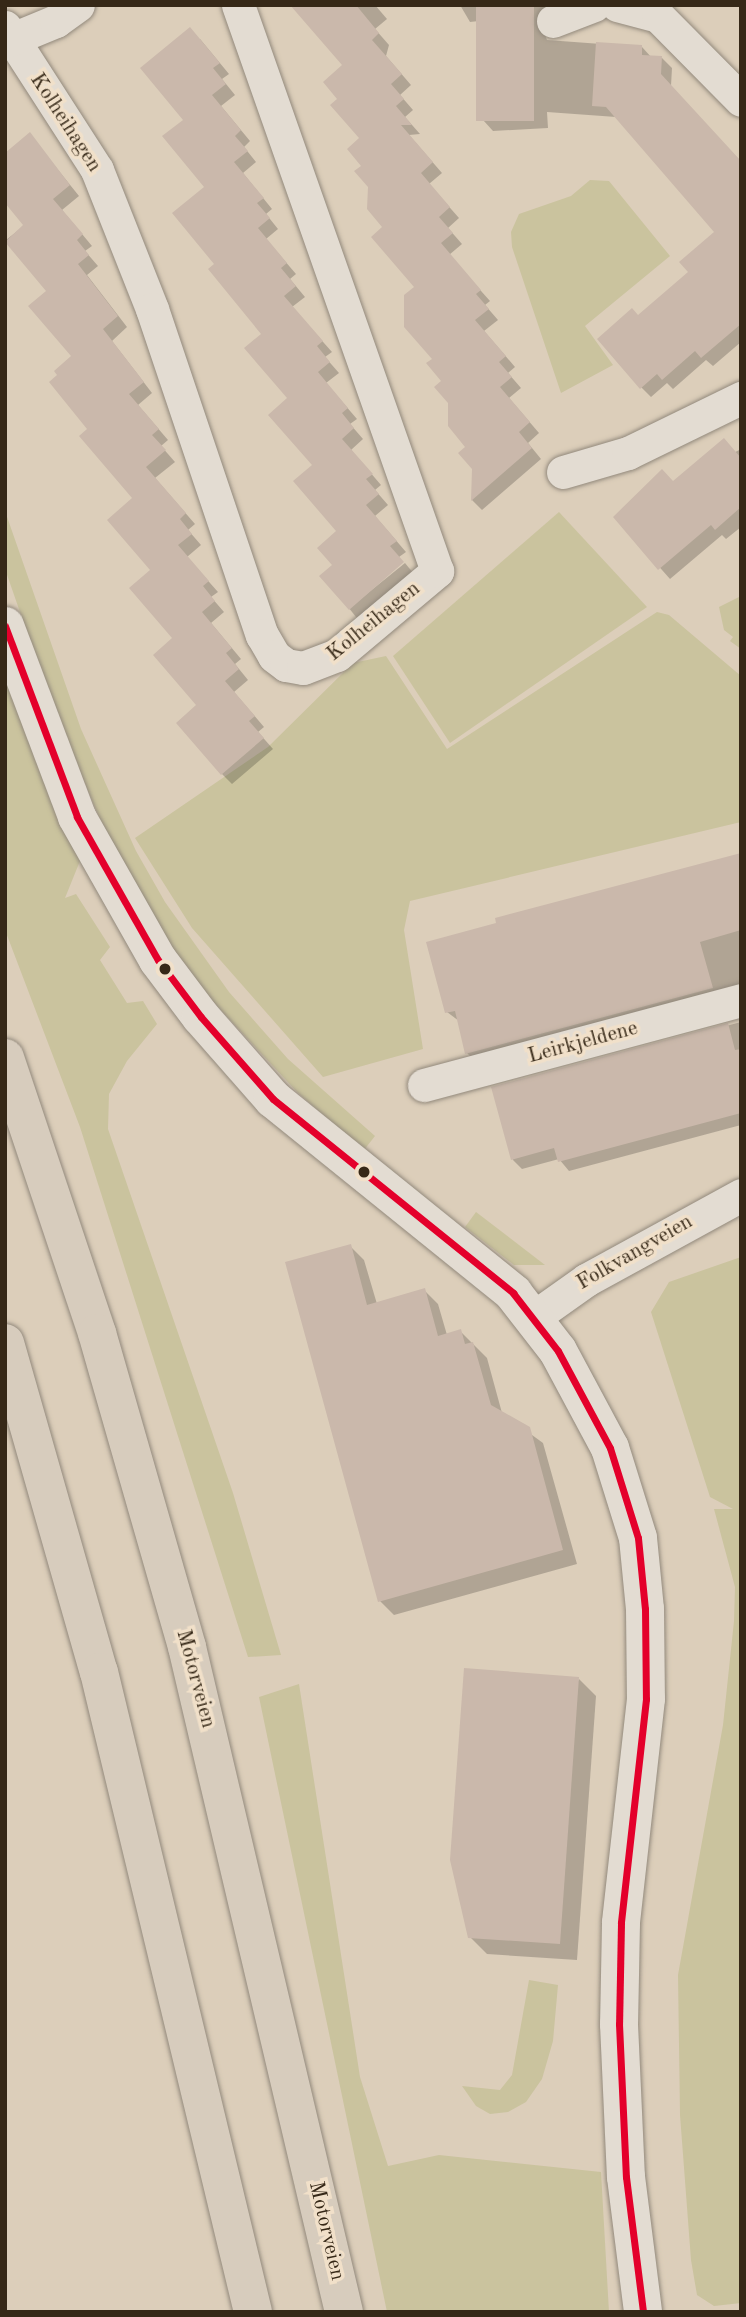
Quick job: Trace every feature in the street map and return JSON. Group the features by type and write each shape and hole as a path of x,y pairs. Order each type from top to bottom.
{"highway":[{"name":"Motorveien","path":"5,1058 97,1333 187,1647 344,2312"},
{"path":"5,1343 124,1769 253,2312"}],"main road":[{"path":"5,626 52,759 104,871 201,1017 273,1098 489,1271 534,1317 582,1391 610,1448 626,1492 642,1574 646,1699 623,1899 620,2024 626,2176 643,2312"}],"street":[{"path":"8,36 56,20 78,5"},
{"name":"Kolheihagen","path":"8,36 97,170 152,309 262,635 274,656 286,665 303,668 337,655 437,571 238,5"},
{"path":"553,21 594,5"},
{"path":"617,5 658,16 741,100"},
{"path":"563,472 628,453 741,398"},
{"name":"Leirkjeldene","path":"424,1085 741,1000"},
{"name":"Folkvangveien","path":"534,1317 597,1273 741,1195"}],"shaded area":[{"path":"590,180 609,181 670,256 585,326 613,365 561,393 512,247 511,232 519,214 571,196"},
{"path":"5,511 81,729 136,851 165,902 229,992 288,1059 375,1136 364,1150 298,1093 206,994 174,951 111,844 59,724 5,569"},
{"path":"559,512 647,607 450,743 393,656"},
{"path":"741,596 741,649 730,641 733,637 724,630 719,607"},
{"path":"657,612 669,615 741,676 741,822 410,901 404,930 423,1049 323,1077 192,928 135,838 268,747 353,663 386,656 447,749"},
{"path":"5,669 82,856 65,898 76,894 110,947 100,960 127,1003 143,1001 157,1024 127,1061 109,1094 108,1129 233,1493 281,1655 248,1657 80,1127 5,930"},
{"path":"476,1212 545,1265 514,1265 465,1227"},
{"path":"741,1257 741,2303 714,2306 697,2295 691,2260 680,2115 678,1975 723,1725 734,1621 735,1587 714,1509 733,1509 710,1497 651,1312 669,1282"},
{"path":"299,1684 360,2077 388,2166 439,2155 601,2172 609,2312 387,2312 259,1697"},
{"path":"529,1980 558,1985 553,2041 542,2079 526,2102 508,2112 490,2114 476,2106 462,2086 500,2090 512,2075"}],"building":[{"path":"290,5 356,5 379,33 372,40 402,74 391,84 404,99 396,106 412,125 401,125 433,162 421,173 450,207 439,217 453,233 441,243 481,290 476,294 489,309 475,320 506,356 499,362 512,377 500,387 530,422 519,432 532,448 471,501 472,469 458,453 465,447 448,426 448,403 434,387 441,381 426,363 432,359 404,327 404,295 414,287 371,237 382,227 367,209 368,187 354,171 361,166 347,149 359,138 330,105 337,99 323,82 342,65"},
{"path":"476,5 534,5 534,121 476,121"},
{"path":"190,27 220,63 213,68 226,84 212,95 241,130 235,136 248,151 234,162 264,198 257,203 270,218 258,228 287,263 281,268 296,286 284,296 323,341 317,346 330,362 318,372 348,408 342,413 354,428 342,439 373,474 366,479 379,494 366,505 397,541 390,546 404,562 349,610 319,576 332,565 317,548 336,531 293,481 312,465 268,415 287,398 244,348 261,334 208,269 214,264 172,213 204,187 162,136 183,120 140,68"},
{"path":"596,42 642,45 642,55 662,56 661,74 741,161 741,324 701,358 695,351 662,380 657,374 640,389 597,339 632,308 638,315 688,272 679,262 714,232 606,107 592,106"},
{"path":"30,132 70,185 53,199 83,234 77,240 89,255 78,264 118,316 103,329 144,382 129,394 159,429 152,435 166,450 146,467 186,513 180,519 192,534 178,545 209,581 203,586 215,601 202,612 232,648 226,653 239,669 225,681 255,716 249,721 264,738 221,775 176,723 196,705 153,655 172,638 129,588 150,570 107,520 132,498 79,436 87,429 49,382 57,375 54,371 71,356 28,306 46,291 5,242 23,225 5,203 5,153"},
{"path":"724,438 741,458 741,507 715,530 711,525 658,570 613,517 662,469 673,481"},
{"path":"741,853 741,930 700,942 713,988 465,1054 455,1011 445,1013 426,942 496,923 495,918"},
{"path":"728,1023 735,1050 741,1049 741,1113 558,1162 554,1148 511,1160 491,1087"},
{"path":"351,1244 367,1305 425,1288 438,1336 461,1329 465,1344 473,1342 491,1405 530,1427 563,1550 378,1602 285,1262"},
{"path":"464,1668 579,1677 560,1944 468,1938 450,1860"}],"transit line":[{"path":"5,626 77,817 158,960 201,1017 273,1099 513,1293 558,1351 610,1448 638,1538 645,1609 646,1699 621,1923 619,2024 626,2177 643,2312"}]}
